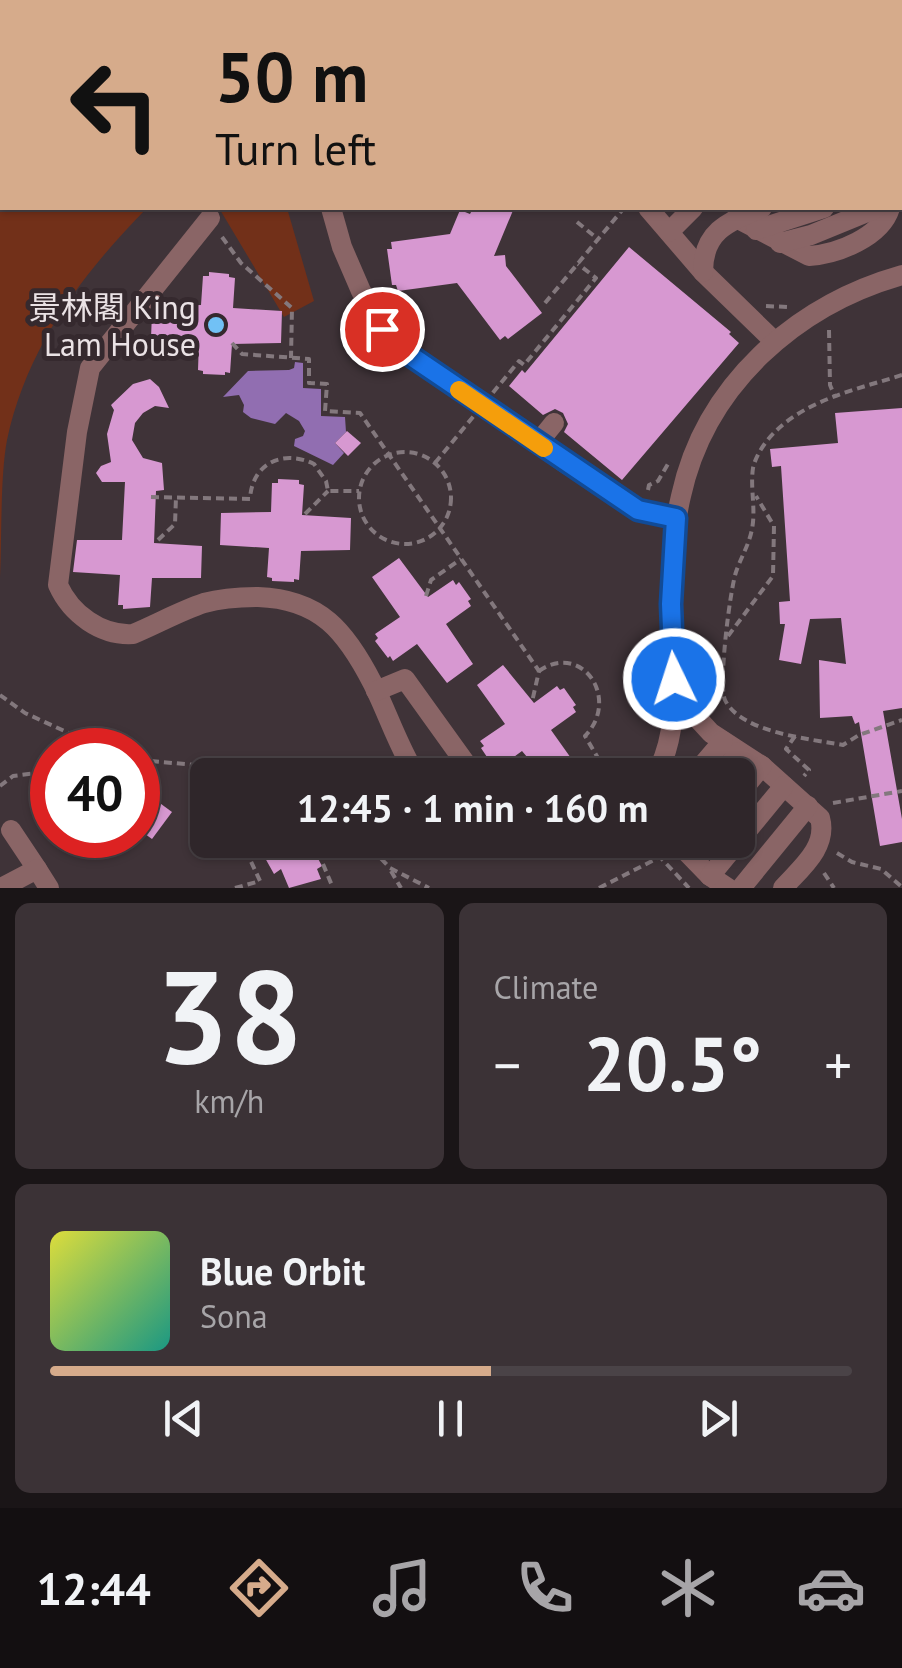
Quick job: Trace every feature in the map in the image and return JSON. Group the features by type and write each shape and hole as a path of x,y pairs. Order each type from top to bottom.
{"street":[{"path":"333,210 356,279 374,317 391,341 638,510 676,518"},
{"path":"686,210 661,217 702,272 774,341"},
{"path":"702,272 703,254 713,234 757,210"},
{"path":"756,230 818,210"},
{"path":"780,243 811,236 871,210"},
{"path":"736,218 808,256 821,255 874,233 884,226 889,210"},
{"path":"210,218 90,368 77,432 58,586 64,599 82,617 110,632 124,634 133,634 222,599 279,599 314,609 342,634 376,691 408,758"},
{"path":"663,758 675,694 671,604 676,518 690,462 704,432 736,383 774,341 827,305 902,275"},
{"path":"537,444 554,423"},
{"path":"565,463 580,445"},
{"path":"376,691 405,679 462,758"},
{"path":"675,694 731,747 762,766 820,818 822,839 784,888"},
{"path":"716,758 731,747"},
{"path":"727,758 731,747"},
{"path":"755,774 762,766"},
{"path":"710,876 784,786"},
{"path":"741,888 808,806"},
{"path":"12,830 49,888"},
{"path":"697,858 710,876 728,888"},
{"path":"1,888 37,870"}],"path":[{"path":"545,303 622,210"},
{"path":"210,218 240,263 292,308 291,358"},
{"path":"577,222 598,239"},
{"path":"435,463 519,361 524,364 596,278 578,264"},
{"path":"829,330 830,385 834,397"},
{"path":"232,343 242,354 310,359 309,383 327,384 325,411 360,412 538,671 532,702"},
{"path":"902,374 834,397 787,421 768,439 754,466 752,527 735,574 722,678 725,700 746,720 795,736 843,746 860,735 902,720"},
{"path":"413,453 435,463 450,488 450,502 440,528 420,542 396,544 367,525 359,491 369,469 389,455 413,453"},
{"path":"151,497 250,499 250,489 259,471 285,457 314,464 328,490"},
{"path":"305,514 328,490 359,491"},
{"path":"727,638 773,576 774,526 753,492"},
{"path":"158,540 176,524 176,497"},
{"path":"426,596 430,580 461,558"},
{"path":"538,671 562,663 580,668 593,679 600,696 600,714 585,736 598,758"},
{"path":"0,695 59,728"},
{"path":"795,736 786,748 809,770 804,776"},
{"path":"160,762 190,764"},
{"path":"0,786 13,776 30,774"},
{"path":"833,803 902,791"},
{"path":"235,888 260,881 249,858"},
{"path":"321,858 333,888"},
{"path":"380,858 401,888"},
{"path":"599,888 660,858 689,888"},
{"path":"390,868 430,888"},
{"path":"822,869 834,888"}],"shaded area":[{"path":"0,210 145,210 79,286 28,374 7,440 0,578"},
{"path":"220,210 288,210 314,301 284,317"},
{"path":"295,362 303,363 303,388 321,389 321,416 345,417 346,432 335,443 344,453 333,465 294,446 295,439 305,431 299,421 286,413 275,424 251,418 243,412 239,395 223,397 248,371 289,370"}],"building":[{"path":"460,210 470,214 472,210 513,210 494,256 505,255 506,266 542,313 508,339 505,336 500,340 457,283 398,291 392,285 387,249 392,249 391,242 450,234"},
{"path":"629,247 731,332 739,343 622,480 564,432 568,424 563,413 555,409 543,415 509,386 522,370 525,373"},
{"name":"景林閣 King Lam House","path":"209,272 235,278 233,308 282,311 281,343 232,344 230,373 225,375 203,374 198,370 199,341 151,338 152,313 157,306 201,305 203,276 209,276"},
{"path":"150,379 159,387 169,408 155,406 143,413 135,423 132,440 143,458 162,463 164,490 156,491 154,543 202,546 201,578 152,578 150,607 123,609 123,605 118,605 120,575 73,572 77,540 122,540 125,482 102,482 96,473 111,462 107,434 114,410 111,405 133,384"},
{"path":"902,408 902,708 883,711 902,819 902,842 880,846 859,722 855,724 852,716 820,718 819,660 846,664 841,618 810,619 801,664 779,660 785,624 780,624 779,602 790,601 781,466 772,467 770,449 838,443 835,413"},
{"path":"347,431 361,443 348,456 335,443"},
{"path":"278,479 299,480 304,485 302,515 351,518 350,550 301,551 299,580 294,582 272,581 267,577 269,548 220,545 221,513 271,512 272,483 278,483"},
{"path":"399,558 428,597 453,580 471,599 471,606 446,624 473,664 447,683 417,644 393,661 375,641 375,634 400,617 372,577"},
{"path":"503,665 534,703 557,686 560,690 564,688 576,705 576,712 551,730 571,758 528,758 522,751 513,758 488,758 480,741 505,724 477,685"},
{"path":"160,803 172,812 160,828"},
{"path":"265,858 318,858 322,866 317,869 321,879 289,888 281,869 274,874"}],"slow traffic":[{"path":"459,390 544,448"}],"place":[{"name":"景林閣 King Lam House","path":"216,325"}],"route":[{"path":"382,329 408,354 638,510 676,518 671,604 674,679"}]}
